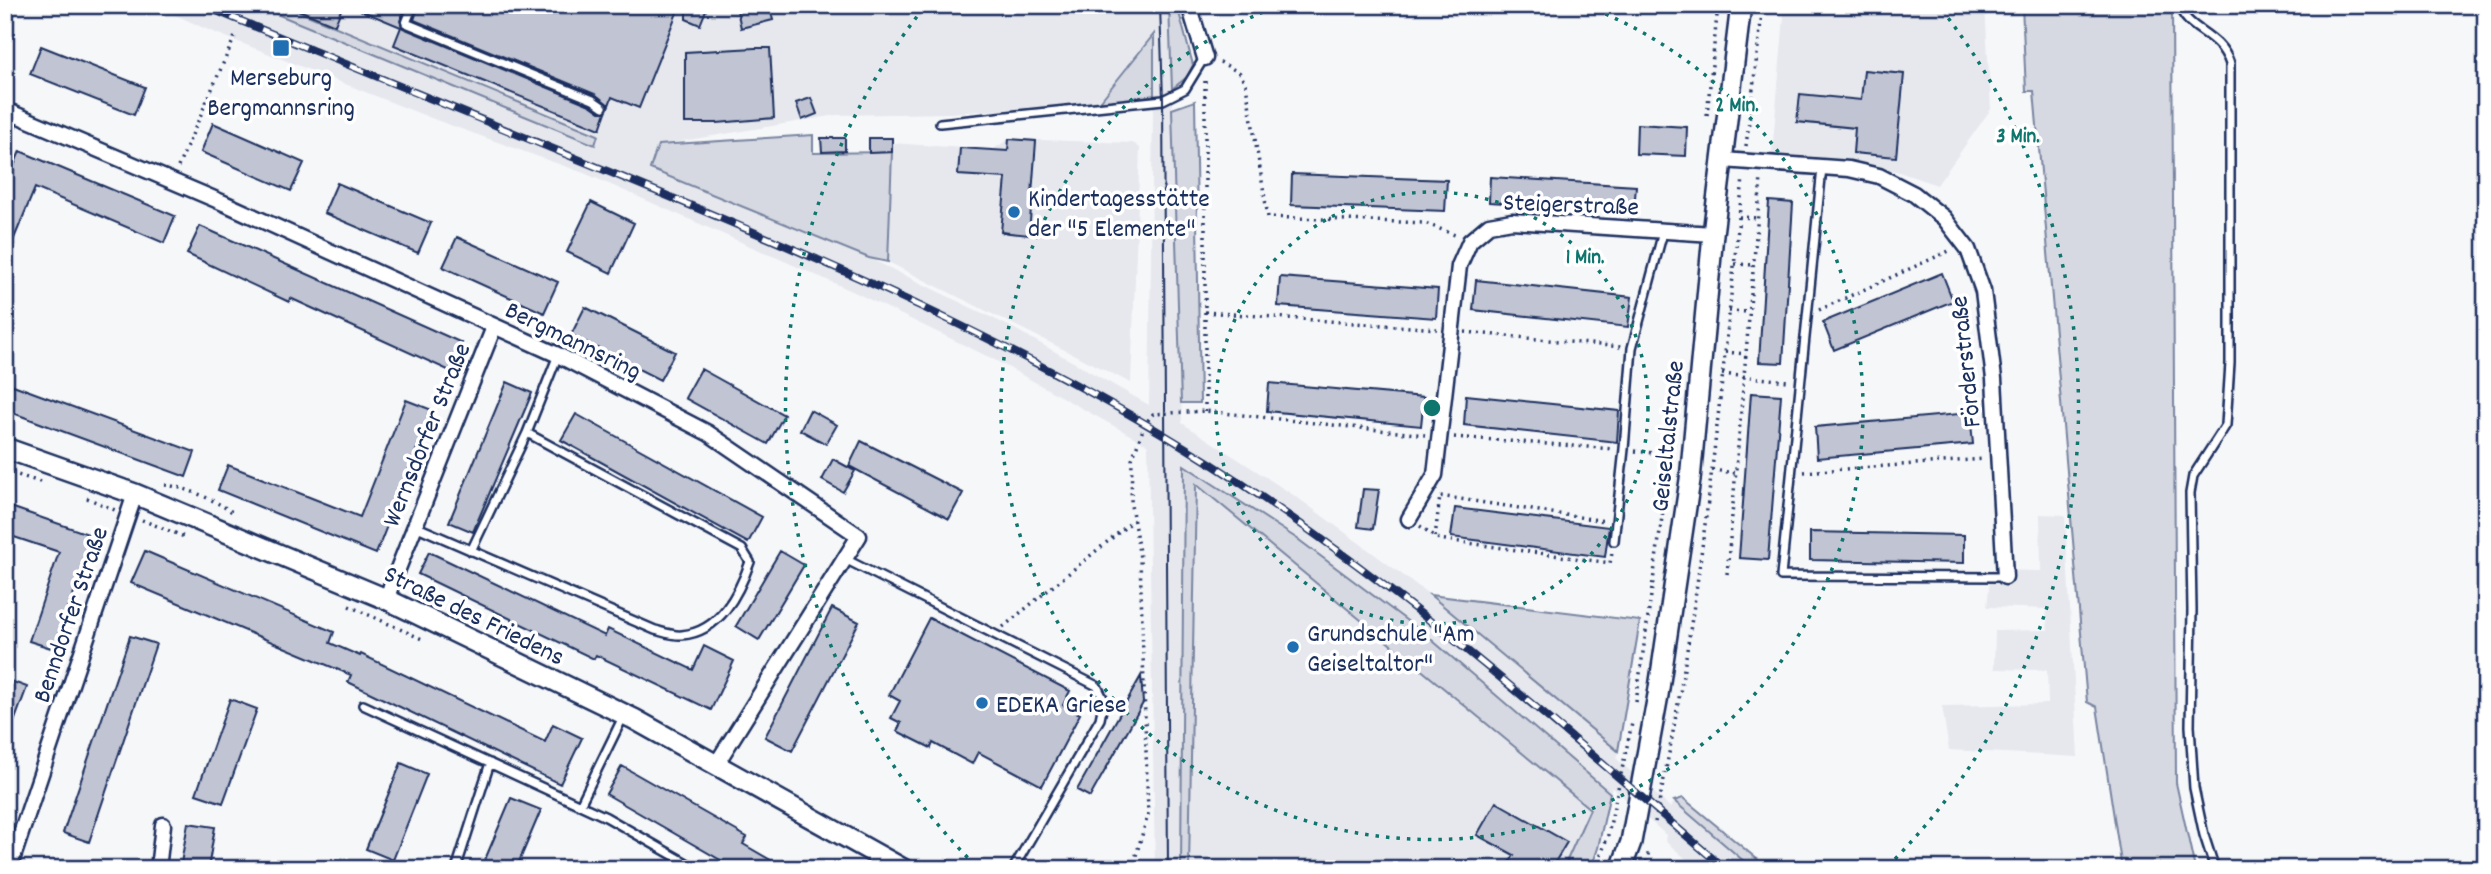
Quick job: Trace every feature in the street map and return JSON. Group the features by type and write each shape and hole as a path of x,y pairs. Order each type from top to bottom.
{"street":[{"path":"1189,5 1205,58"},
{"name":"Geiseltalstraße","path":"1621,869 1631,842 1658,695 1690,480 1713,234 1741,5"},
{"path":"5,131 9,111"},
{"name":"Bergmannsring","path":"9,111 172,181 558,355 708,433 859,536 717,763"},
{"name":"Förderstraße","path":"1723,160 1849,169 1879,176 1914,194 1944,218 1964,244 1983,291 1994,380 2005,577"},
{"name":"Steigerstraße","path":"1470,241 1489,225 1512,221 1713,234"},
{"path":"1409,519 1435,475 1459,266 1470,241"},
{"name":"Wernsdorfer Straße","path":"386,598 494,327"},
{"name":"Straße des Friedens","path":"5,448 135,494 386,598 624,714 717,763 903,869"},
{"name":"Benndorfer Straße","path":"9,869 135,494"},
{"path":"158,869 163,825"}],"lane":[{"path":"413,5 406,23 593,100 603,107"},
{"path":"2179,5 2189,22 2214,38 2225,50 2230,64 2230,363 2226,425 2193,476 2190,493 2191,739 2194,788 2214,869"},
{"path":"940,123 1163,100 1185,89 1205,58"},
{"path":"1822,167 1781,576 2005,577"},
{"path":"1614,541 1632,348 1663,232"},
{"path":"471,551 527,433 558,355"},
{"path":"415,526 655,631 681,635 716,622 742,587 750,562 742,549 527,433"},
{"path":"845,559 1097,686 1104,699 1100,719 1013,869"},
{"path":"363,705 606,817 698,869"},
{"path":"580,805 624,714"},
{"path":"456,869 490,763"}],"path":[{"path":"1706,126 1718,5"},
{"path":"172,181 236,34"},
{"path":"1205,411 1205,58 1216,59 1240,73 1246,85 1268,217 1424,223 1470,241"},
{"path":"1727,574 1762,163"},
{"path":"1739,217 1758,218"},
{"path":"1807,315 1964,244"},
{"path":"1734,264 1754,265"},
{"path":"1729,310 1749,312"},
{"path":"1205,312 1450,330 1632,348"},
{"path":"1725,352 1746,354"},
{"path":"1722,374 1800,382"},
{"path":"1132,869 1148,816 1140,558 1131,505 1132,458 1145,424 1153,414 1205,411 1438,436 1672,455"},
{"path":"1597,869 1608,835 1635,711 1675,427"},
{"path":"1791,473 1998,458"},
{"path":"1713,470 1736,473"},
{"path":"5,471 41,482"},
{"path":"77,495 197,541"},
{"path":"1435,537 1440,496 1616,523"},
{"path":"1409,519 1439,539 1610,563 1614,541"},
{"path":"993,635 1134,520"},
{"path":"343,603 428,642"}],"shaded area":[{"path":"154,5 255,5 594,144 597,135 283,5 1169,5 1182,423 1298,498 1430,595 1618,751 1617,759 1671,808 1674,801 1753,869 1698,869 1665,841 1666,835 1612,787 1610,793 1524,718 1184,466 1181,869 1155,869 1148,445 993,359 852,291 584,173 436,120 206,29","holes":["1154,35 1149,405 1013,328 869,258 650,168 659,145 837,115 950,113 1098,104"]},
{"path":"255,5 283,5 598,135 595,145"},
{"path":"1169,5 1177,5 1193,65 1187,77 1172,89"},
{"path":"1785,5 1985,5 1991,109 1937,185 1896,171 1772,154"},
{"path":"2022,5 2172,5 2176,783 2195,869 2122,869 2097,707 2087,702 2034,91 2026,91"},
{"path":"1154,34 1154,95 1098,104"},
{"path":"1195,101 1200,403 1181,403 1172,109"},
{"path":"813,135 813,153 892,152 888,262 869,258 650,169 658,145"},
{"name":"Kindertagesstätte der \"5 Elemente\"","path":"1009,139 1133,143 1140,148 1131,383 888,262 892,143 992,150"},
{"path":"1184,465 1299,540 1426,635 1610,793 1591,869 1563,869 1590,809 1196,484 1189,869 1181,869"},
{"name":"Grundschule \"Am Geiseltaltor\"","path":"1195,484 1591,809 1563,869 1190,869"},
{"path":"2040,514 2065,515 2078,757 1949,750 1942,706 2048,704 2047,670 1994,669 1995,631 2048,630 2046,609 1987,607 1991,570 2041,571"},
{"path":"1430,595 1640,621 1618,751"},
{"path":"1683,798 1769,869 1753,869 1674,801"}],"building":[{"path":"287,5 343,5 335,25"},
{"path":"348,5 406,5 400,21 403,28 590,105 600,112 606,112 600,129 394,45 401,27"},
{"path":"419,5 680,5 639,108 612,97 609,105 595,94 414,20"},
{"path":"686,5 696,5 706,10 700,25 686,19"},
{"path":"736,5 769,5 773,20 741,28"},
{"path":"41,46 145,87 134,115 30,74"},
{"path":"770,48 774,118 685,123 685,52"},
{"path":"1864,70 1904,74 1896,157 1853,153 1855,128 1797,122 1800,94 1861,100"},
{"path":"811,98 817,114 802,120 796,103"},
{"path":"213,123 304,163 291,191 201,152"},
{"path":"1637,124 1687,127 1686,156 1636,154"},
{"path":"821,138 845,138 845,151 822,152"},
{"path":"869,138 892,138 892,152 869,153"},
{"path":"1009,139 1036,141 1029,235 1001,232 1006,178 958,175 960,148 1008,151"},
{"path":"20,151 175,216 164,243 35,188 5,260 5,187"},
{"path":"1292,174 1447,180 1445,211 1291,205"},
{"path":"1490,177 1636,186 1634,210 1489,202"},
{"path":"337,183 431,223 418,253 324,213"},
{"path":"1769,201 1793,203 1783,363 1759,362"},
{"path":"591,202 634,223 611,273 567,252"},
{"path":"200,226 462,343 450,371 290,298 289,302 187,254"},
{"path":"457,237 558,282 544,313 443,267"},
{"path":"1942,273 1953,301 1834,350 1823,322"},
{"path":"1280,277 1438,289 1436,318 1278,306"},
{"path":"1476,280 1632,297 1628,327 1473,310"},
{"path":"585,307 675,352 660,380 571,335"},
{"path":"701,369 784,415 768,444 685,398"},
{"path":"5,382 195,452 186,477 5,410"},
{"path":"507,382 532,393 473,532 449,522"},
{"path":"1269,383 1424,397 1421,426 1267,411"},
{"path":"1751,393 1781,395 1768,560 1739,558"},
{"path":"1466,395 1619,411 1617,442 1464,425"},
{"path":"406,400 432,410 376,554 218,490 228,465 360,517"},
{"path":"810,410 837,425 826,444 800,430"},
{"path":"1970,413 1973,444 1817,458 1815,427"},
{"path":"576,414 762,517 748,543 561,440"},
{"path":"861,441 963,493 949,519 849,466"},
{"path":"833,459 855,471 843,492 822,480"},
{"path":"1363,489 1379,490 1373,529 1358,527"},
{"path":"5,505 94,536 54,649 29,641 59,552 5,534"},
{"path":"1455,508 1609,527 1605,557 1451,537"},
{"path":"1810,532 1964,535 1964,563 1810,560"},
{"path":"145,551 334,632 330,643 360,656 361,654 545,742 553,724 582,738 560,784 348,682 351,675 131,583"},
{"path":"780,551 804,565 759,640 736,626"},
{"path":"429,552 605,636 608,629 693,670 704,646 734,661 711,710 596,655 594,659 418,574"},
{"path":"832,608 859,622 792,751 765,737"},
{"name":"EDEKA Griese","path":"929,618 1070,691 1063,705 1080,714 1042,786 978,752 972,764 933,743 931,748 897,731 901,723 891,718 900,701 889,695"},
{"path":"130,636 156,644 89,842 63,833"},
{"path":"1141,676 1143,703 1090,797 1077,790"},
{"path":"5,679 27,687 7,741 5,741"},
{"path":"230,699 257,709 223,803 196,794"},
{"path":"401,763 427,774 393,860 366,849"},
{"path":"622,766 747,837 743,844 786,869 736,869 606,794"},
{"path":"511,798 541,810 516,869 481,869"},
{"path":"1496,802 1567,842 1551,869 1506,869 1514,855 1477,835"},
{"path":"188,823 215,827 208,869 180,869"}],"tram line":[{"path":"1160,5 1163,100 1168,869"}],"railway":[{"path":"202,5 704,211 852,275 998,344 1141,421 1210,463 1345,556 1475,657 1725,869"}],"place":[{"name":"Merseburg Bergmannsring","path":"281,48"},
{"name":"Kindertagesstätte der \"5 Elemente\"","path":"1014,212"},
{"name":"Grundschule \"Am Geiseltaltor\"","path":"1293,647"},
{"name":"EDEKA Griese","path":"982,703"}]}
